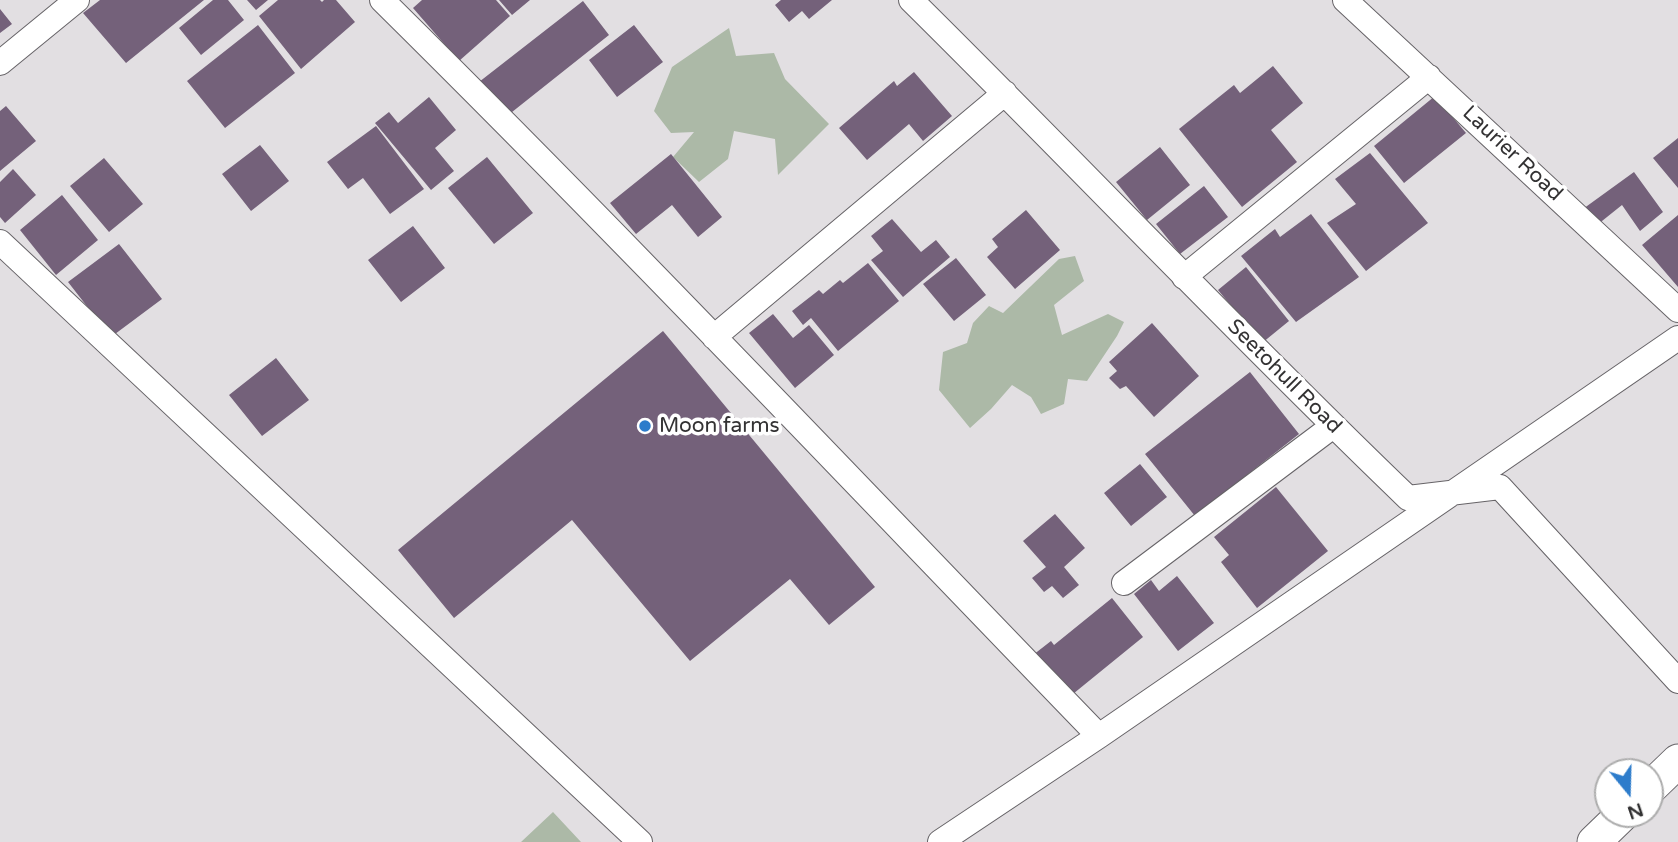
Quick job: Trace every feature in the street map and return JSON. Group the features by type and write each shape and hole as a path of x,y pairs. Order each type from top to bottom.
{"main road":[{"path":"1664,774 1678,761"},
{"path":"1594,842 1608,828"}],"street":[{"path":"0,63 77,0"},
{"path":"382,0 714,337 1098,736"},
{"name":"Seetohull Road","path":"911,0 1184,277 1408,498 1500,486 1678,681"},
{"name":"Laurier Road","path":"1345,0 1678,310"},
{"path":"1184,277 1429,77"},
{"path":"714,337 1005,93"},
{"path":"0,242 639,842"},
{"path":"940,842 1678,338"},
{"path":"1124,583 1333,426"}],"green space":[{"path":"729,28 736,56 774,53 785,79 829,124 778,175 775,139 734,131 728,159 699,182 673,157 694,132 671,133 654,111 672,67"},
{"path":"1075,256 1084,281 1054,305 1062,335 1108,314 1124,322 1117,336 1087,381 1068,379 1064,404 1041,414 1031,397 1012,385 970,428 939,390 943,352 967,343 973,323 989,306 1003,313 1059,259"},
{"path":"553,812 581,842 521,842"}],"building":[{"path":"100,0 204,0 126,63 83,13"},
{"path":"213,0 228,0 244,20 201,55 179,28"},
{"path":"247,0 268,0 256,10"},
{"path":"278,0 336,0 355,22 301,69 259,16"},
{"path":"422,0 496,0 510,16 459,61 413,8"},
{"path":"499,0 530,0 512,15"},
{"path":"781,0 832,0 809,19 802,11 789,22 775,5"},
{"path":"583,1 609,35 507,116 479,82"},
{"path":"0,9 12,24 0,33"},
{"path":"258,25 295,73 225,128 187,81"},
{"path":"634,25 663,62 617,97 589,60"},
{"path":"1273,66 1303,103 1271,130 1297,162 1242,207 1179,129 1234,85 1240,93"},
{"path":"914,72 952,116 923,141 909,124 867,160 839,128 894,81 897,86"},
{"path":"1435,96 1466,133 1404,183 1374,146"},
{"path":"429,97 456,130 435,148 454,171 431,190 375,123 389,112 398,123"},
{"path":"6,106 36,141 0,171 0,111"},
{"path":"376,126 424,189 390,214 363,178 348,189 327,162"},
{"path":"1678,138 1678,188 1653,158"},
{"path":"260,145 289,181 251,211 222,174"},
{"path":"1160,147 1190,185 1147,220 1116,182"},
{"path":"1370,153 1428,223 1366,271 1327,223 1356,204 1335,179"},
{"path":"671,154 722,217 698,237 672,205 636,234 610,203"},
{"path":"487,157 533,213 494,244 448,188"},
{"path":"104,158 143,204 109,232 70,186"},
{"path":"13,169 36,195 5,223 0,217 0,182"},
{"path":"1634,172 1663,212 1640,231 1622,205 1592,229 1576,214"},
{"path":"1204,186 1228,217 1180,254 1156,224"},
{"path":"62,195 98,240 56,275 20,230"},
{"path":"1026,210 1060,250 1015,289 987,257 998,247 992,239"},
{"path":"1311,214 1359,277 1296,322 1241,256 1275,229 1280,237"},
{"path":"1678,215 1678,287 1642,245"},
{"path":"892,219 921,252 936,240 950,257 903,297 871,260 883,251 871,236"},
{"path":"413,226 445,268 401,302 368,260"},
{"path":"119,244 162,299 111,337 68,282"},
{"path":"956,258 986,295 954,321 923,284"},
{"path":"868,263 899,301 838,351 811,318 803,325 792,311 819,290 823,294 840,280 843,283"},
{"path":"1246,267 1289,321 1262,343 1218,290"},
{"path":"773,314 793,338 809,325 834,355 795,388 749,333"},
{"path":"1152,323 1199,376 1154,417 1126,386 1120,389 1109,378 1117,371 1109,362"},
{"name":"Moon farms","path":"663,331 875,587 829,625 790,579 690,661 572,520 454,618 398,550"},
{"path":"276,358 309,400 262,436 229,395"},
{"path":"1250,372 1299,434 1195,516 1145,454"},
{"path":"1140,464 1167,497 1131,526 1104,493"},
{"path":"1276,487 1328,551 1257,608 1221,562 1229,555 1214,537"},
{"path":"1055,514 1085,548 1064,567 1079,585 1063,598 1052,586 1044,592 1032,578 1046,567 1023,541"},
{"path":"1177,576 1214,623 1178,651 1134,594 1151,580 1159,591"},
{"path":"1112,598 1143,637 1068,698 1033,655 1051,641 1054,645"}],"place":[{"name":"Moon farms","path":"645,426"}]}
